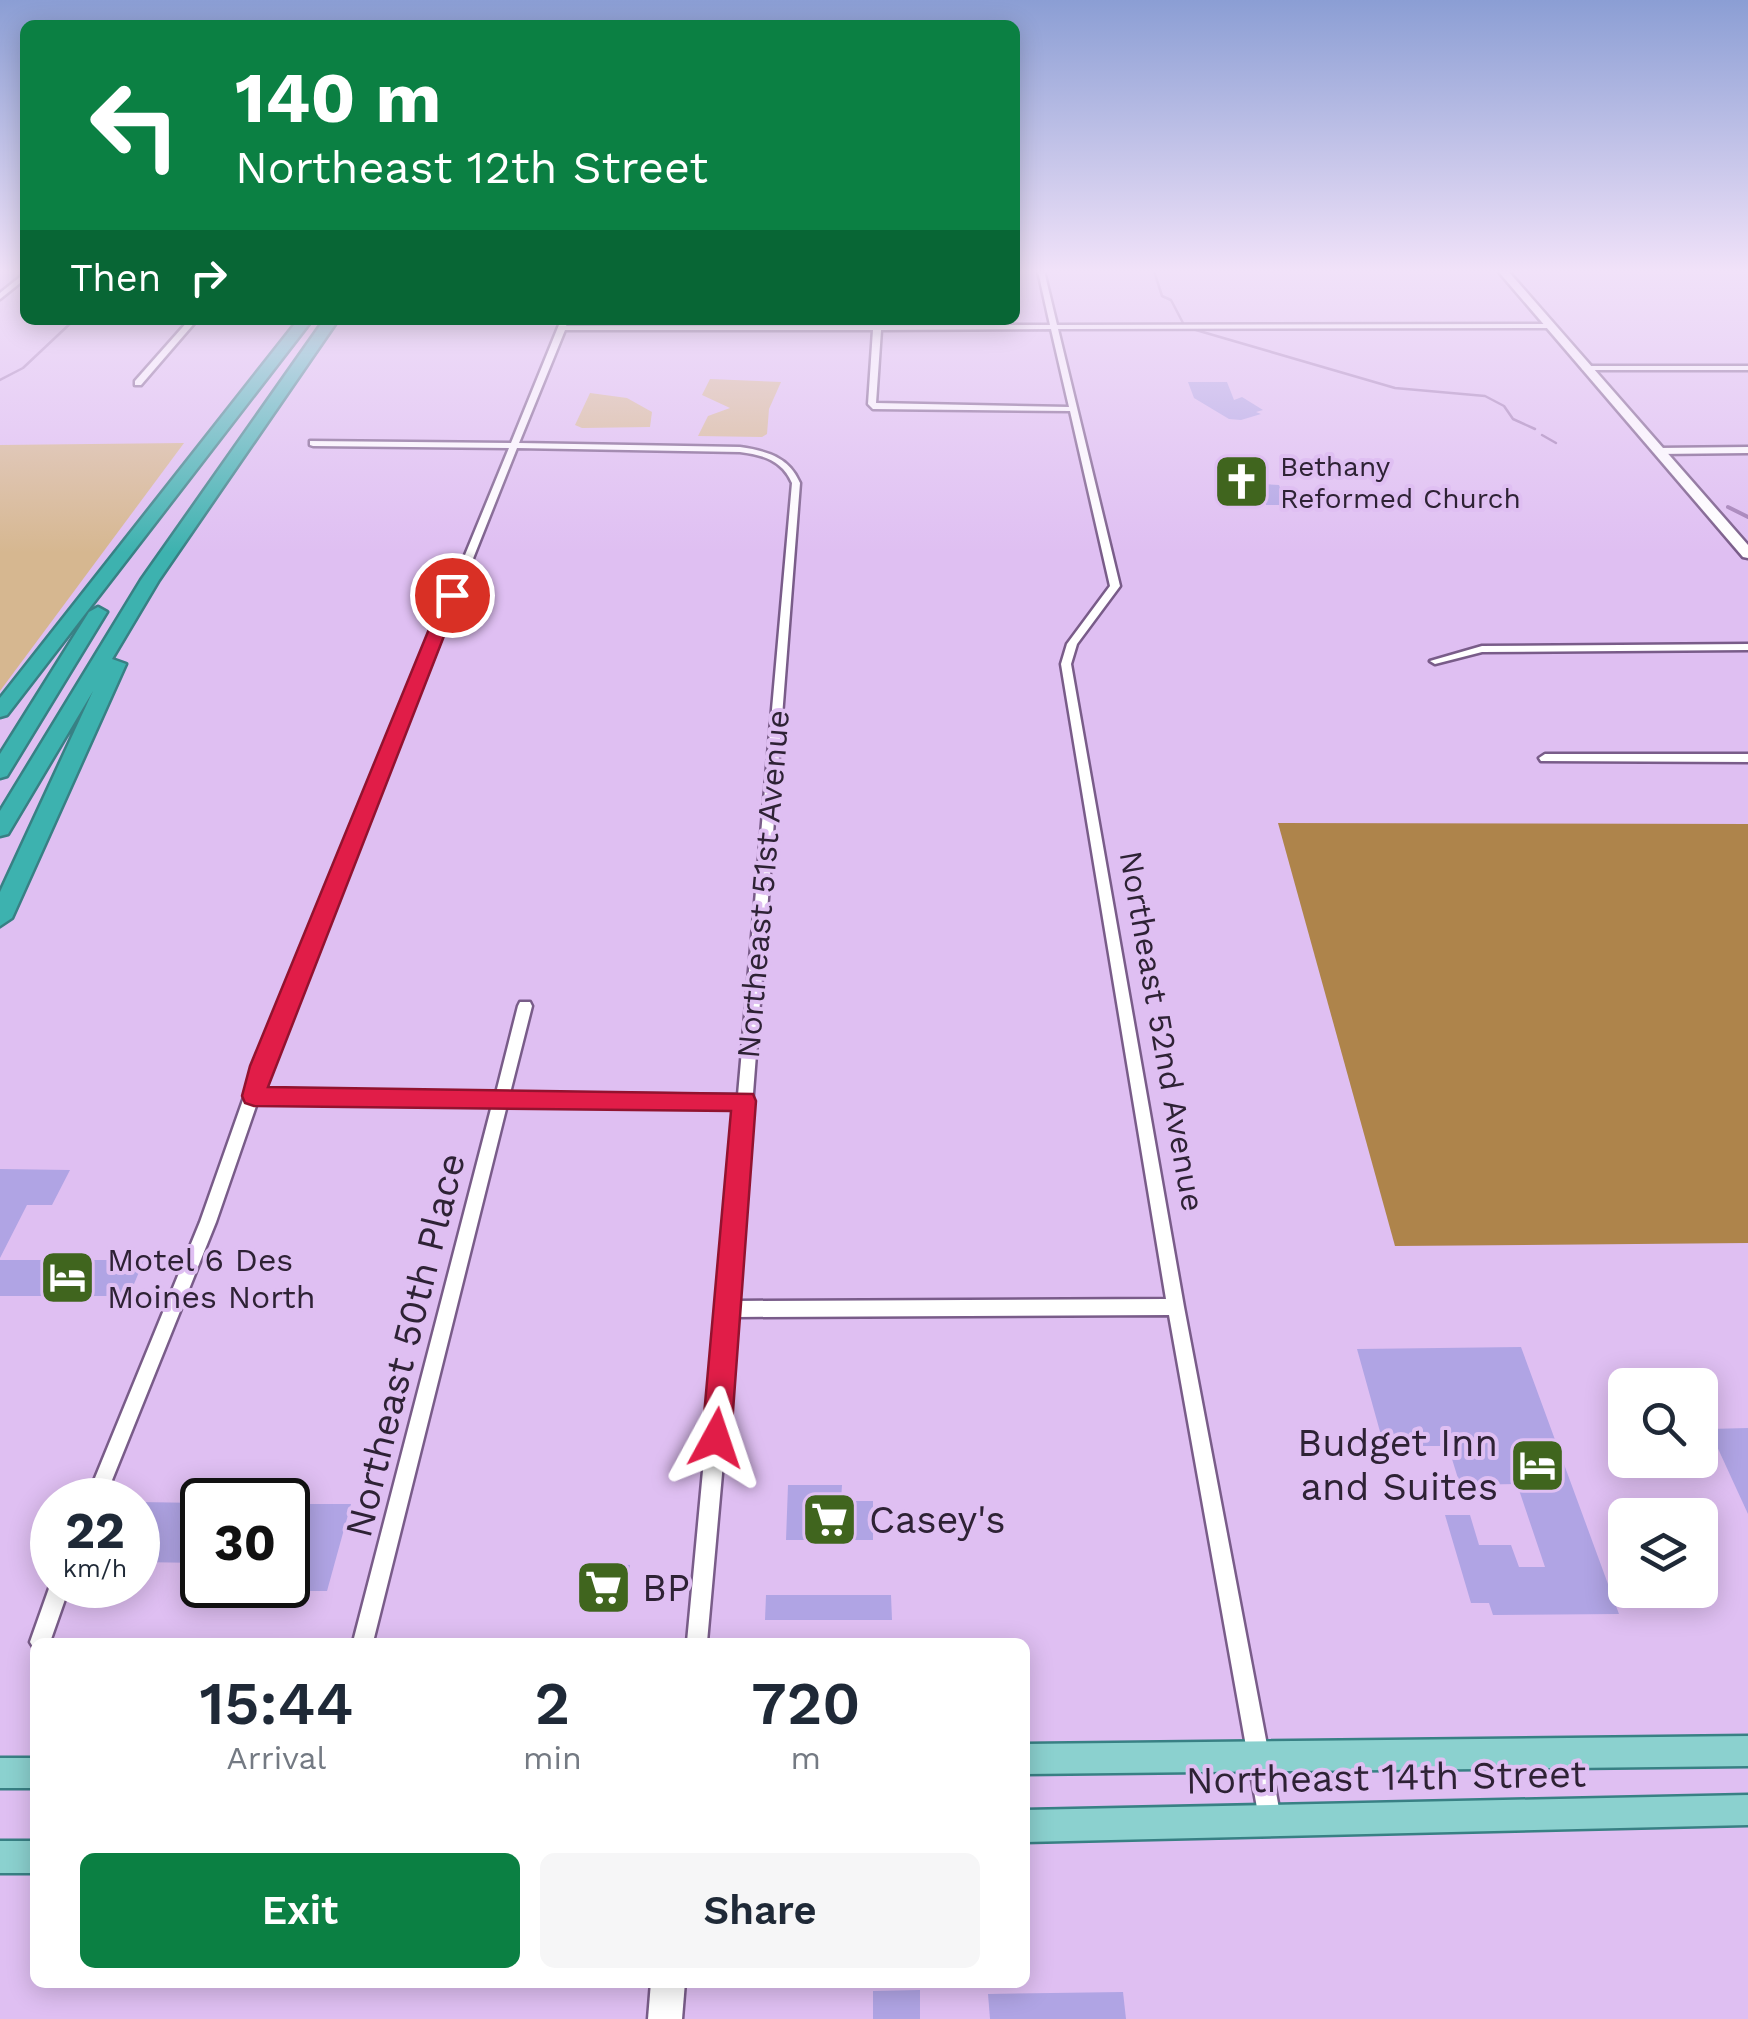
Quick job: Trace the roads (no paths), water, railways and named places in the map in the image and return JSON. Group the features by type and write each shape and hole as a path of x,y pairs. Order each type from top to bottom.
{"highway":[{"path":"251,390 267,365"},
{"path":"0,711 164,506 270,365"},
{"path":"0,829 76,698 300,365"},
{"path":"284,389 304,365"},
{"path":"0,918 103,687 204,504"},
{"path":"0,771 164,506"}],"main road":[{"path":"1584,365 1748,554"},
{"name":"Northeast 14th Street","path":"1030,1759 1257,1753 1430,1756 1748,1752"},
{"path":"0,1773 30,1773"},
{"name":"Northeast 14th Street","path":"1030,1826 1748,1810"},
{"path":"0,1857 30,1857"},
{"path":"665,2019 668,1988"}],"street":[{"path":"138,384 154,365"},
{"path":"104,1478 208,1222 262,1066 546,365"},
{"path":"874,365 872,404 876,407 1072,409"},
{"name":"Northeast 52nd Avenue","path":"1063,365 1115,586 1072,644 1066,664 1176,1307 1270,1818"},
{"path":"1586,368 1748,368"},
{"path":"312,443 513,442"},
{"name":"Northeast 51st Avenue","path":"513,442 748,450 786,464 796,484 697,1638"},
{"path":"1658,451 1748,450"},
{"path":"1435,660 1482,649 1748,647"},
{"path":"1545,758 1748,758"},
{"name":"Northeast 50th Place","path":"363,1638 525,1006"},
{"path":"254,1096 744,1101"},
{"path":"728,1309 1176,1307"},
{"path":"41,1638 50,1608"}],"waterway":[{"path":"0,380 26,365"},
{"path":"1317,365 1395,388 1485,396 1504,406 1513,419 1535,429"},
{"path":"1542,435 1556,443"},
{"path":"1728,507 1748,517"}],"place":[{"name":"Bethany Reformed Church","path":"1241,482"},
{"name":"Motel 6 Des Moines North","path":"68,1278"},
{"name":"Budget Inn and Suites","path":"1537,1465"},
{"name":"Casey's","path":"830,1520"},
{"name":"BP","path":"603,1588"}]}
